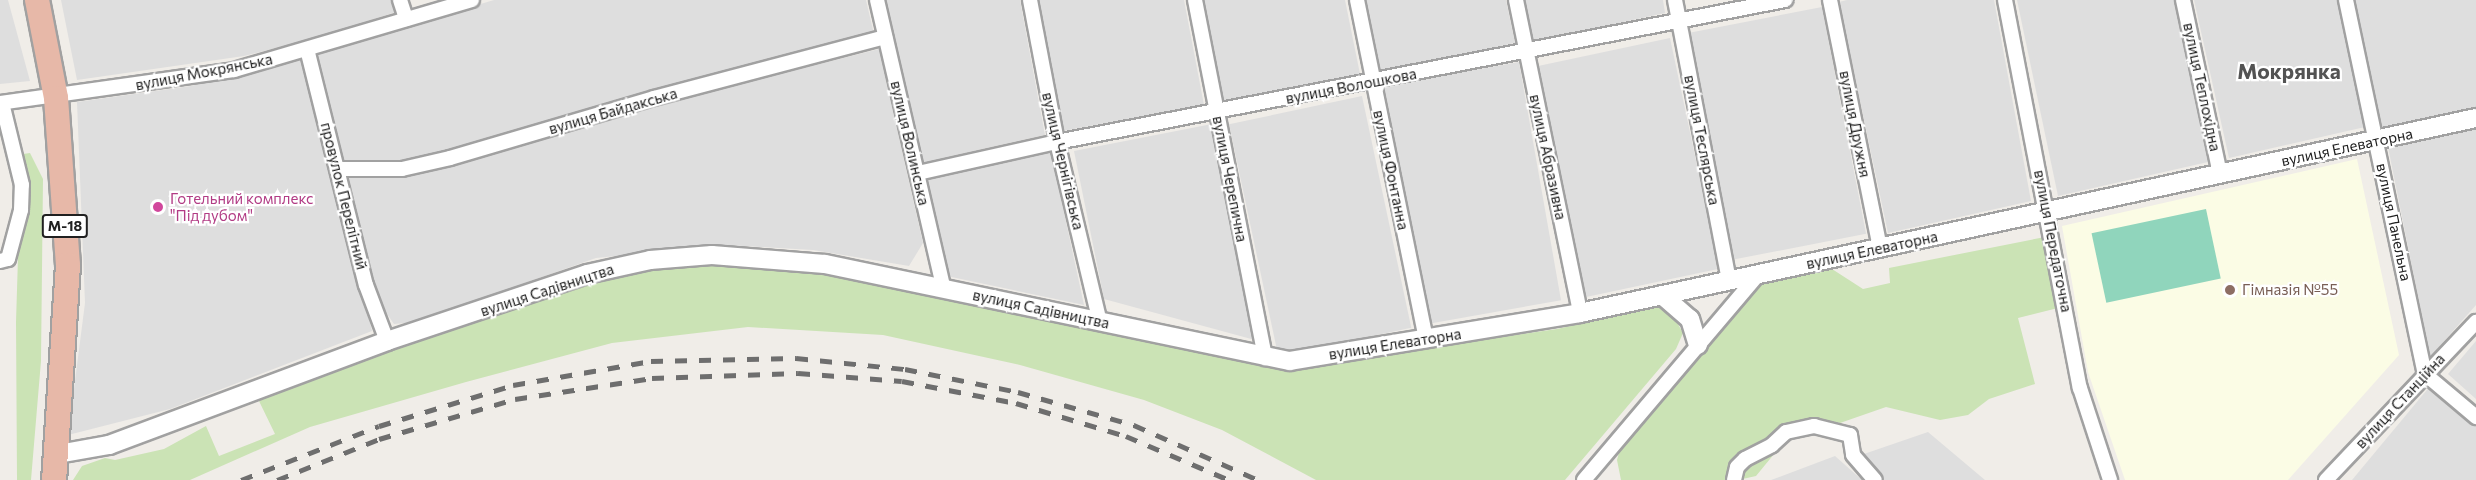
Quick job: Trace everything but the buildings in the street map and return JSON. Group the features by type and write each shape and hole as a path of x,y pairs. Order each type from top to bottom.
{"highway":[{"name":"М-18","path":"37,0 56,98 68,264 58,454 54,480"}],"street":[{"path":"400,0 406,19"},
{"name":"вулиця Мокрянська","path":"1,103 56,98 234,70 472,0"},
{"name":"вулиця Волинська","path":"877,0 943,287"},
{"name":"вулиця Чернігівська","path":"1030,0 1057,142 1100,322"},
{"name":"вулиця Черепична","path":"1195,0 1265,358"},
{"name":"вулиця Фонтанна","path":"1357,0 1426,340"},
{"name":"вулиця Абразивна","path":"1516,0 1580,313"},
{"name":"вулиця Теслярська","path":"1675,0 1729,281"},
{"name":"вулиця Волошкова","path":"918,173 1057,142 1785,0"},
{"name":"вулиця Дружня","path":"1830,0 1880,248"},
{"name":"вулиця Передаточна","path":"2005,0 2049,211 2080,388 2110,480"},
{"name":"вулиця Теплохідна","path":"2183,0 2220,174"},
{"name":"вулиця Панельна","path":"2346,0 2425,374"},
{"name":"вулиця Байдакська","path":"339,169 402,169 450,158 654,98 885,37"},
{"name":"провулок Перелітний","path":"307,49 339,169 366,285 387,341"},
{"path":"0,261 8,259 21,210 21,185 1,103"},
{"name":"вулиця Елеваторна","path":"1265,358 1290,361 1580,313 2476,118"},
{"name":"вулиця Садівництва","path":"58,454 109,445 387,341 587,274 650,260 712,255 766,257 943,287 1265,358"},
{"path":"1584,480 1759,274"},
{"path":"1662,295 1690,319 1698,345"},
{"name":"вулиця Станційна","path":"2326,480 2476,322"},
{"path":"2425,374 2476,417"},
{"path":"1734,480 1737,467 1745,459 1772,445 1786,432 1814,426 1850,435 1853,455 1875,480"}],"shaded area":[{"path":"0,0 8,0 30,81 0,84"},
{"path":"61,0 392,0 396,12 315,38 244,56 77,80"},
{"path":"494,0 866,0 874,34 399,166 343,163 313,54"},
{"path":"881,0 1020,0 1045,135 917,164"},
{"path":"1039,0 1184,0 1204,105 1063,131"},
{"path":"1202,0 1345,0 1360,74 1222,101"},
{"path":"1362,0 1506,0 1515,43 1377,73"},
{"path":"1525,0 1663,0 1665,13 1533,42"},
{"path":"1847,0 1994,0 2031,201 1888,233 1839,2"},
{"path":"2017,0 2176,0 2208,162 2058,196"},
{"path":"2194,0 2339,0 2365,127 2229,158"},
{"path":"2353,0 2476,0 2476,108 2381,128"},
{"path":"1822,7 1866,234 1734,260 1689,33"},
{"path":"1670,38 1719,269 1586,297 1537,66"},
{"path":"879,49 923,243 909,266 813,250 725,245 596,258 415,322 394,324 378,301 347,178 359,172 399,177 524,145 649,107"},
{"path":"305,58 372,331 170,409 68,435 85,303 77,102 191,86"},
{"path":"1519,62 1561,300 1423,325 1381,86"},
{"path":"1362,96 1411,328 1278,356 1229,124"},
{"path":"1212,124 1255,340 1104,299 1074,151"},
{"path":"2476,128 2476,305 2430,357 2388,147"},
{"path":"1051,152 1084,305 942,275 919,176"},
{"name":"Гімназія №55","path":"2357,159 2399,355 2288,480 2125,480 2088,372 2062,226"},
{"path":"2476,341 2476,399 2448,374"},
{"path":"2431,385 2476,423 2476,480 2352,480"},
{"path":"1928,432 1985,480 1882,480 1861,455"},
{"path":"1835,456 1862,480 1771,480"}],"green space":[{"path":"30,153 43,179 41,361 31,480 17,480 16,322 20,193 16,155"},
{"path":"2206,209 2221,278 2106,303 2092,233"},
{"path":"2045,237 2058,308 2018,318 2035,384 1989,399 1968,415 1940,420 1886,407 1840,423 1826,420 1790,426 1779,448 1756,476 1738,480 1621,480 1617,460 1622,441 1760,283 1832,269 1863,289 1890,283 1889,268"},
{"path":"713,263 839,273 1311,365 1557,329 1655,307 1670,310 1683,333 1676,349 1565,480 1316,480 1222,430 1144,400 1020,365 883,335 748,327 612,343 466,382 310,427 190,480 73,480 82,466 105,458 115,460 164,449 206,426 219,456 275,434 259,401 271,392 609,276"}],"railway":[{"path":"241,480 379,426 513,385 651,361 796,358 905,369 1018,392 1134,425 1258,480"},
{"path":"277,480 379,439 515,399 652,378 798,373 902,381 1016,403 1126,436 1229,480"}],"place":[{"name":"Готельний комплекс \"Під дубом\"","path":"158,207"},
{"name":"Гімназія №55","path":"2230,290"}],"district":[{"name":"Мокрянка","path":"2289,71"}]}
